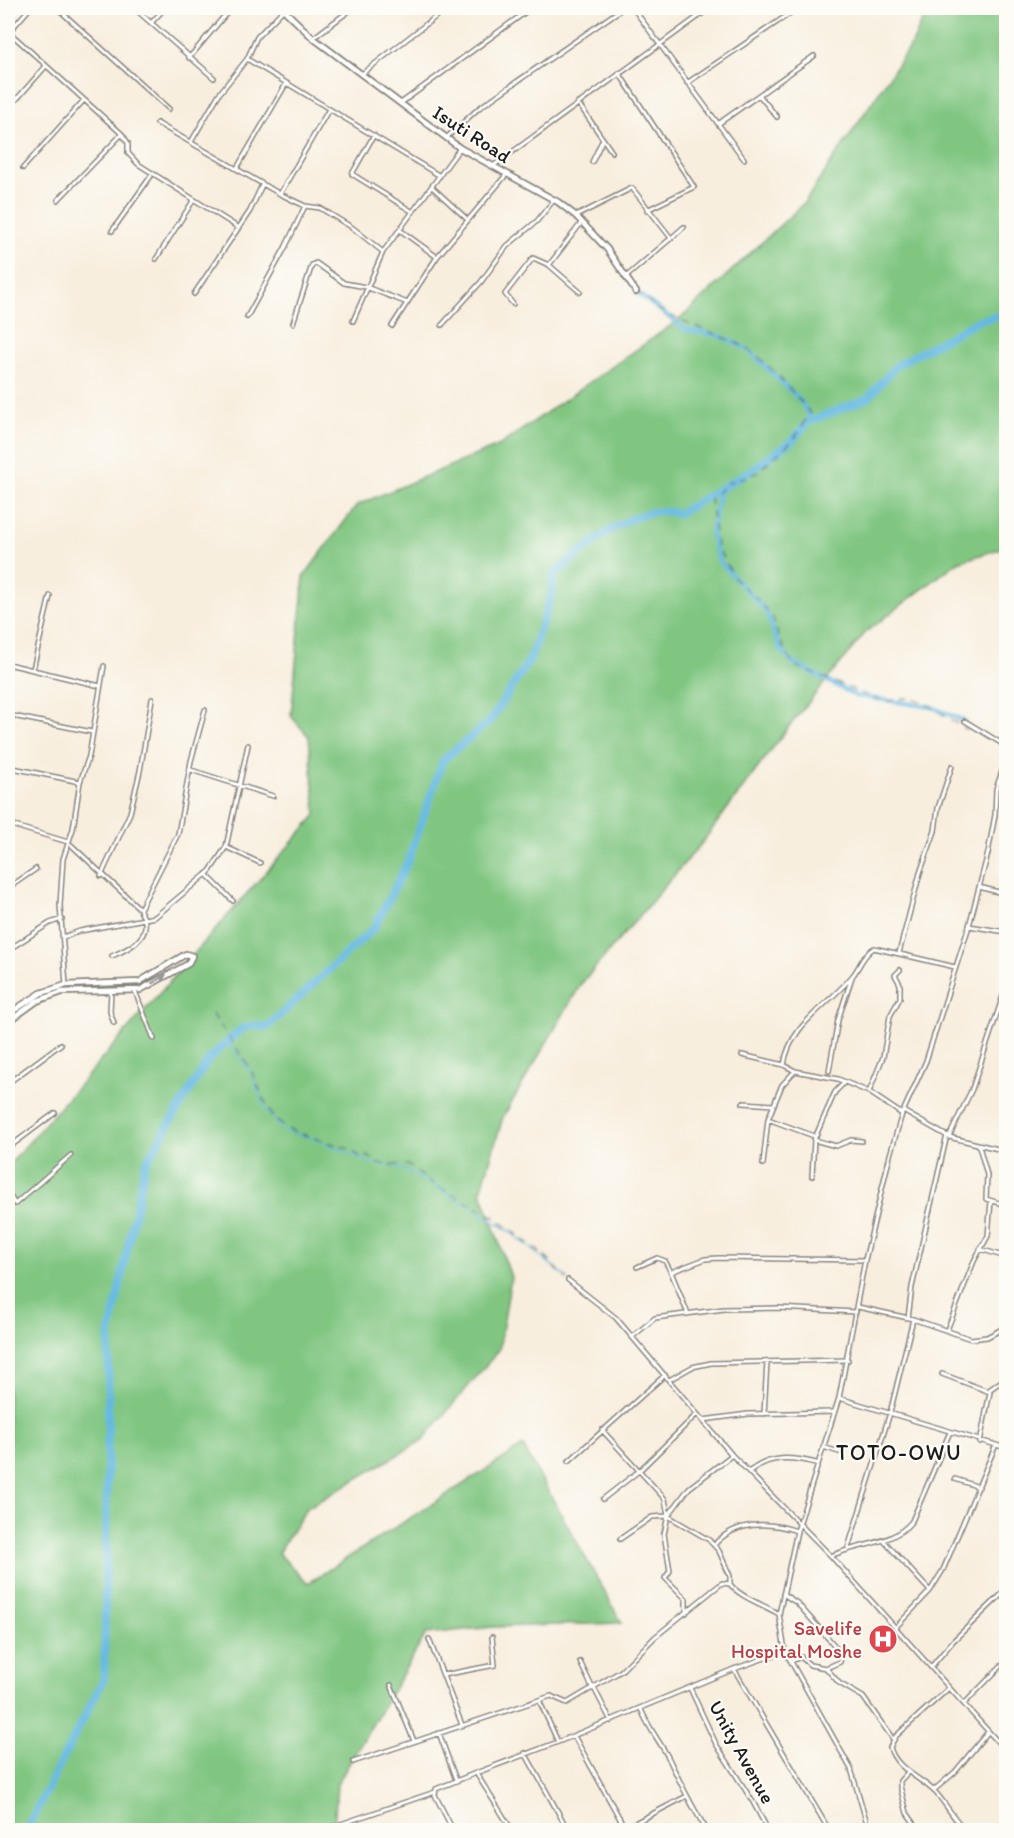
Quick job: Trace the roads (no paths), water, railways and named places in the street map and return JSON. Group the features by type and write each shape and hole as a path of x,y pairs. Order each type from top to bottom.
{"street":[{"path":"30,8 8,32 122,134 128,143 128,153 152,176 238,228"},
{"path":"57,8 169,109"},
{"path":"134,8 214,78"},
{"path":"151,23 165,8"},
{"path":"189,58 231,8"},
{"path":"191,142 219,94 247,59 257,37 283,8"},
{"name":"Isuti Road","path":"283,8 313,38 363,73 460,148 576,216 607,249 636,292"},
{"path":"313,38 353,8"},
{"path":"363,73 447,8"},
{"path":"401,103 531,8"},
{"path":"446,138 479,108 621,8"},
{"path":"633,8 744,159"},
{"path":"492,167 710,8"},
{"path":"687,83 798,8"},
{"path":"8,19 14,26"},
{"path":"718,124 814,56"},
{"path":"247,59 440,176"},
{"path":"8,109 46,66"},
{"path":"619,73 694,187 647,210"},
{"path":"237,168 286,84"},
{"path":"759,95 777,117"},
{"path":"23,168 84,99"},
{"path":"578,104 612,152"},
{"path":"280,194 329,110"},
{"path":"157,123 237,168 262,185 304,206 320,208 353,228 383,252"},
{"path":"58,200 122,134"},
{"path":"374,135 351,172 352,174 413,212"},
{"path":"592,162 603,139"},
{"path":"353,321 383,252 460,148"},
{"path":"392,326 405,302 437,257 506,175"},
{"path":"112,231 152,176"},
{"path":"194,294 238,228 262,185"},
{"path":"432,187 468,220"},
{"path":"576,216 632,188 671,238"},
{"path":"156,259 193,201"},
{"path":"442,325 481,282 507,246 537,221 552,201"},
{"path":"247,317 290,238 304,206"},
{"path":"549,265 582,222"},
{"path":"626,277 684,227"},
{"path":"400,230 437,257"},
{"path":"513,304 506,299 505,294 531,259 538,258 549,265 580,292"},
{"path":"293,323 314,263 344,283 366,287 405,302"},
{"path":"33,669 50,596"},
{"path":"8,664 100,686"},
{"path":"66,985 62,919 63,860 73,829 80,782 89,756 104,666"},
{"path":"101,876 130,813 152,699"},
{"path":"140,909 178,834 205,710"},
{"path":"8,715 92,732"},
{"path":"965,721 1001,743 1006,751"},
{"path":"63,937 155,917 207,874 226,847 248,745"},
{"path":"868,1830 851,1769 785,1651 780,1614 797,1531 839,1398 858,1307 865,1260 903,1112 926,1061 969,926 995,815 996,789 1006,760"},
{"path":"899,953 935,831 938,808 952,766"},
{"path":"8,767 80,782"},
{"path":"191,770 273,795"},
{"path":"8,824 68,842 101,876 140,909 144,918 144,934 140,940 112,956"},
{"path":"226,847 260,863"},
{"path":"8,888 36,869"},
{"path":"207,874 233,901"},
{"path":"979,887 1006,894"},
{"path":"8,950 50,923 62,919"},
{"path":"969,926 1006,933"},
{"path":"784,1065 786,1049 800,1028 853,975 874,948 956,967"},
{"path":"186,954 192,956 188,964 147,987 135,991 62,992 37,1001 10,1020 8,1014 41,993 66,985 140,982 186,954"},
{"path":"869,1092 883,1057 890,1016 900,998 900,984 895,975 900,970"},
{"path":"829,1071 838,1020 853,975"},
{"path":"908,1318 912,1287 948,1136 972,1089 1006,987"},
{"path":"111,991 110,1011 114,1023"},
{"path":"135,991 154,1039"},
{"path":"8,1083 61,1044"},
{"path":"742,1055 784,1065 795,1071 838,1079 843,1084 869,1092 948,1136 1006,1151"},
{"path":"763,1164 768,1119 782,1085 795,1071"},
{"path":"812,1176 814,1138 835,1092 843,1084"},
{"path":"743,1103 773,1105"},
{"path":"8,1148 55,1113"},
{"path":"768,1119 836,1146 851,1140 862,1141"},
{"path":"980,1146 987,1175 986,1199 1006,1205"},
{"path":"8,1193 15,1204 71,1155"},
{"path":"947,1330 980,1249 988,1236 991,1201"},
{"path":"980,1249 1006,1257"},
{"path":"637,1267 657,1258 665,1261 687,1314"},
{"path":"671,1272 705,1259 718,1258 865,1260"},
{"path":"568,1280 598,1301 632,1337 732,1455 750,1471 772,1499 831,1556 1006,1751"},
{"path":"858,1307 913,1319 971,1339 987,1336 1006,1327"},
{"path":"632,1337 655,1318 724,1309 778,1308 857,1312"},
{"path":"848,1548 890,1413 913,1319"},
{"path":"669,1380 692,1367 711,1362 848,1360"},
{"path":"764,1414 767,1362"},
{"path":"942,1374 989,1390"},
{"path":"569,1461 665,1375"},
{"path":"980,1442 989,1390 1006,1378"},
{"path":"839,1398 995,1447 1006,1448"},
{"path":"702,1421 764,1414 833,1412"},
{"path":"603,1499 640,1470 697,1414"},
{"path":"602,1430 665,1499 668,1516 664,1534 670,1571 665,1578 686,1599 696,1603"},
{"path":"831,1556 848,1548 884,1541 902,1533 912,1521 950,1432"},
{"path":"896,1628 930,1591 943,1570 995,1447"},
{"path":"823,1448 839,1452"},
{"path":"668,1516 689,1488 732,1455"},
{"path":"750,1471 776,1458 817,1463"},
{"path":"954,1479 980,1486"},
{"path":"620,1539 652,1517 668,1516 704,1536 714,1545 730,1576 730,1584 739,1595 753,1598 780,1614"},
{"path":"714,1545 725,1533 745,1525 777,1525 797,1531"},
{"path":"884,1541 930,1591"},
{"path":"352,1762 539,1700 554,1696 567,1703 621,1671 655,1637 686,1614 696,1603 722,1583 730,1584"},
{"path":"931,1667 952,1641 1006,1590"},
{"path":"783,1594 797,1603 842,1654 840,1662 826,1668 810,1665 801,1658 790,1661"},
{"path":"686,1599 686,1614"},
{"path":"443,1675 495,1665 492,1637"},
{"path":"429,1639 462,1725"},
{"path":"332,1827 435,1792 437,1788 456,1780 574,1736 734,1669 785,1651"},
{"path":"963,1704 1006,1661"},
{"path":"580,1662 611,1720"},
{"path":"826,1668 839,1683 863,1697 893,1739"},
{"path":"734,1669 829,1830"},
{"path":"391,1685 414,1741"},
{"name":"Unity Avenue","path":"690,1688 716,1744 768,1830"},
{"path":"949,1688 890,1744 892,1753 908,1772 934,1790 965,1830"},
{"path":"539,1700 558,1742"},
{"path":"641,1708 647,1725 668,1757 692,1809 707,1830"},
{"path":"934,1790 955,1772 988,1732"},
{"path":"439,1733 456,1780"},
{"path":"574,1736 626,1829 687,1796"},
{"path":"1000,1743 1006,1736"},
{"path":"525,1753 568,1830"},
{"path":"908,1772 900,1781 900,1786 907,1813 919,1830"},
{"path":"476,1773 512,1830"},
{"path":"435,1792 453,1830"}],"waterway":[{"path":"636,292 686,330 720,336 747,349 800,400 812,420"},
{"path":"26,1830 104,1679 109,1338 145,1164 209,1059 241,1029 255,1025 266,1028 374,928 408,861 443,760 491,720 530,659 551,596 554,575 612,529 646,514 662,511 678,514 748,472 792,441 808,422 868,398 897,365 980,320 1006,314"},
{"path":"720,489 711,533 719,561 766,611 780,649 792,662 856,696 932,707 965,721"},
{"path":"230,1039 232,1048 252,1074 265,1109 283,1130 318,1140 374,1164 397,1167 421,1178 511,1232 568,1279"}],"place":[{"name":"Savelife Hospital Moshe","path":"883,1639"}],"district":[{"name":"TOTO-OWU","path":"899,1452"}]}
